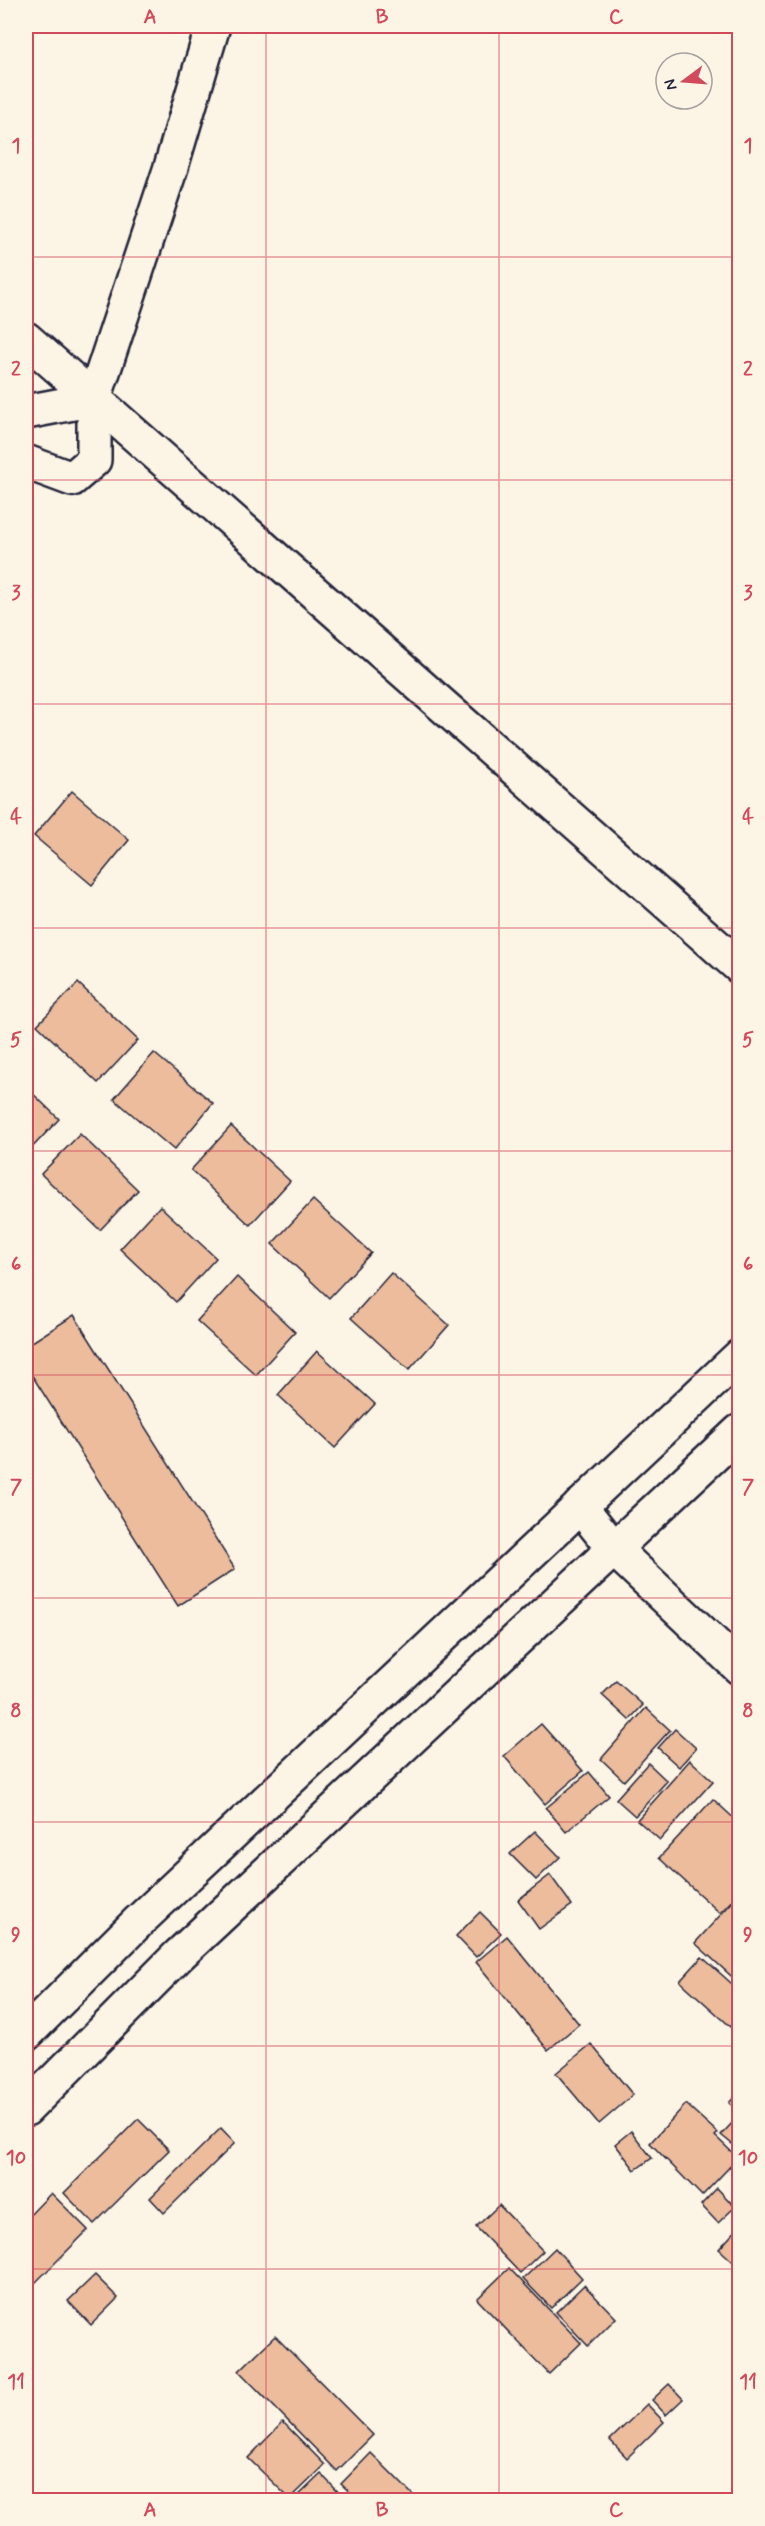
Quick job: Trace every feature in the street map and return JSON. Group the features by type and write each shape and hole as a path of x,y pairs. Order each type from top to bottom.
{"main road":[{"path":"26,462 72,479 94,460 94,399 171,166 213,26"},
{"path":"26,339 740,967"},
{"path":"26,412 94,399"},
{"path":"26,2034 139,1921 740,1356"},
{"path":"26,2109 179,1955 740,1431"},
{"path":"580,1506 614,1549 740,1668"}],"building":[{"path":"72,791 129,840 92,885 34,836"},
{"path":"78,983 138,1040 98,1083 37,1025"},
{"path":"154,1053 213,1103 174,1150 114,1099"},
{"path":"26,1087 59,1119 26,1154"},
{"path":"231,1126 290,1181 250,1225 191,1170"},
{"path":"80,1134 138,1190 100,1230 41,1174"},
{"path":"313,1200 371,1253 329,1298 272,1244"},
{"path":"160,1206 216,1258 176,1302 120,1249"},
{"path":"391,1273 449,1325 409,1370 351,1318"},
{"path":"237,1277 295,1332 256,1375 197,1321"},
{"path":"74,1315 235,1569 178,1606 26,1366 26,1346"},
{"path":"317,1351 375,1404 335,1448 278,1395"},
{"path":"616,1681 643,1705 629,1720 602,1695"},
{"path":"646,1708 670,1730 624,1781 601,1759"},
{"path":"541,1724 583,1771 545,1804 504,1756"},
{"path":"675,1729 696,1748 679,1767 658,1748"},
{"path":"690,1760 713,1781 660,1840 637,1820"},
{"path":"648,1763 667,1781 635,1816 616,1799"},
{"path":"589,1772 609,1796 566,1832 546,1808"},
{"path":"713,1799 740,1824 740,1892 720,1913 659,1858"},
{"path":"535,1831 560,1857 536,1880 510,1854"},
{"path":"550,1875 572,1905 539,1929 518,1900"},
{"path":"736,1898 740,1902 740,1984 695,1943"},
{"path":"480,1912 501,1933 476,1957 456,1936"},
{"path":"507,1936 579,2024 548,2050 476,1962"},
{"path":"702,1957 740,1991 740,2035 680,1981"},
{"path":"591,2044 633,2095 599,2124 556,2073"},
{"path":"740,2091 740,2113 729,2103"},
{"path":"686,2104 718,2133 715,2136 738,2158 702,2196 650,2143"},
{"path":"138,2119 169,2150 94,2224 64,2193"},
{"path":"734,2121 740,2126 740,2145 737,2148 721,2135"},
{"path":"221,2128 235,2143 164,2213 150,2198"},
{"path":"631,2131 652,2158 635,2170 615,2144"},
{"path":"717,2188 735,2207 718,2223 701,2205"},
{"path":"51,2193 88,2230 30,2288 26,2283 26,2219"},
{"path":"499,2205 543,2251 520,2273 476,2227"},
{"path":"740,2226 740,2268 719,2249"},
{"path":"555,2248 582,2278 551,2308 523,2279"},
{"path":"509,2268 581,2343 549,2374 477,2299"},
{"path":"95,2275 118,2298 91,2325 68,2301"},
{"path":"584,2285 616,2318 588,2346 556,2312"},
{"path":"275,2336 373,2435 337,2471 239,2371"},
{"path":"669,2384 683,2399 666,2415 652,2400"},
{"path":"647,2404 664,2422 627,2458 610,2440"},
{"path":"283,2422 325,2465 290,2499 248,2458"},
{"path":"371,2453 418,2500 358,2500 341,2484"},
{"path":"321,2474 346,2500 294,2500"}]}
